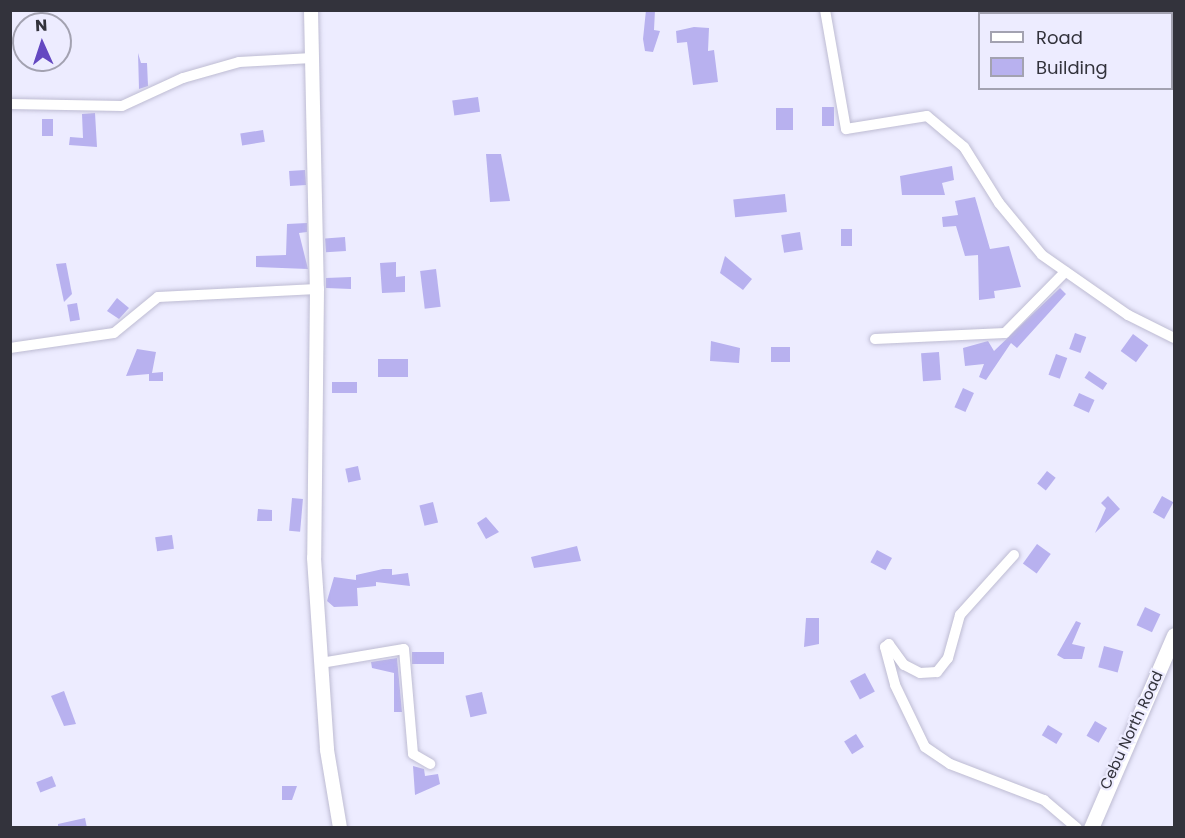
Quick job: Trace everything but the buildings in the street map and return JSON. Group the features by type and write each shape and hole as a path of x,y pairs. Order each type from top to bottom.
{"main road":[{"name":"Cebu North Road","path":"1092,828 1174,635"}],"street":[{"path":"311,10 317,289 314,558 327,750 340,828"},
{"path":"825,10 846,129 927,116 964,147 999,203 1042,255 1128,315 1174,338"},
{"path":"10,104 122,106 183,78 239,62 312,58"},
{"path":"874,339 1005,333 1065,272"},
{"path":"10,348 114,333 158,297 317,289"},
{"path":"1014,555 960,615 948,658 937,672 920,673 885,647 895,685 925,747 950,764 1044,800 1077,828"},
{"path":"321,663 404,649 413,754 430,765"}]}
